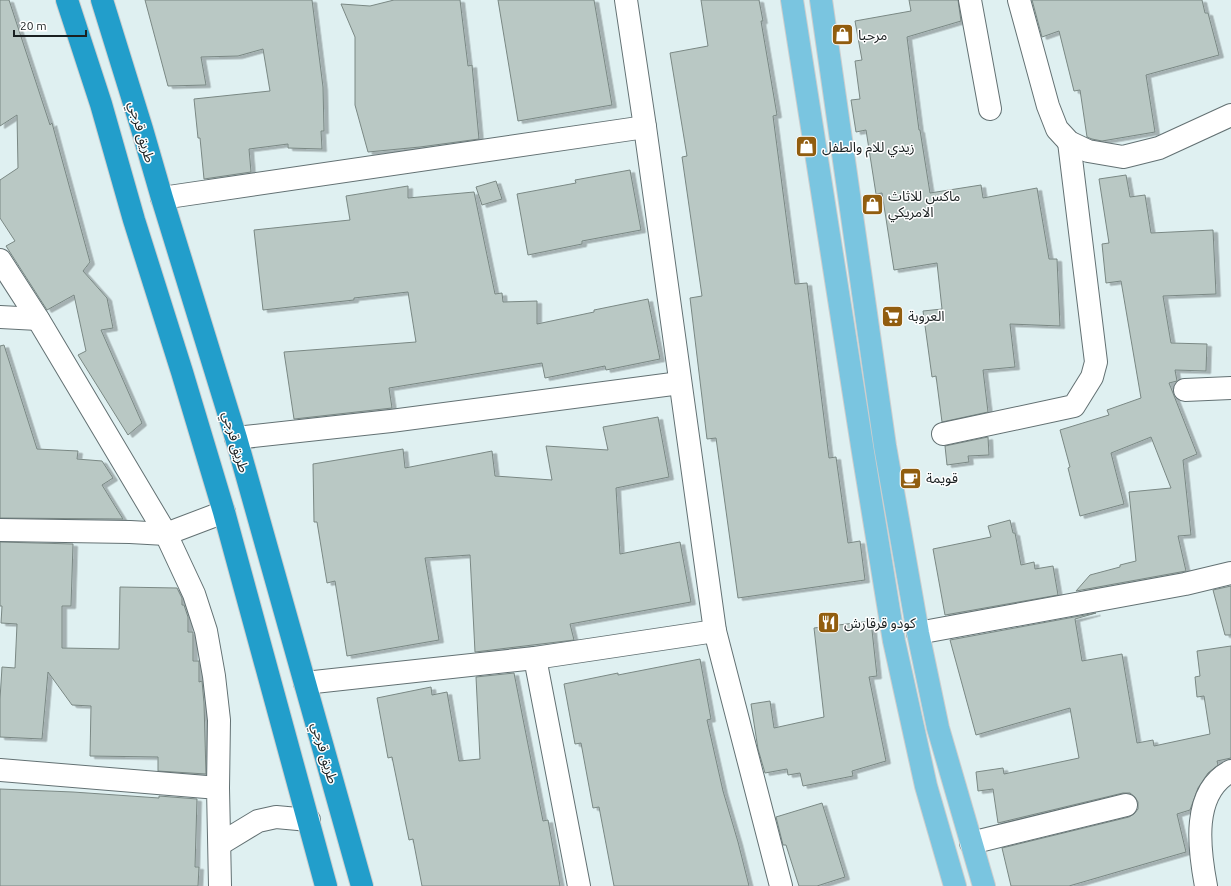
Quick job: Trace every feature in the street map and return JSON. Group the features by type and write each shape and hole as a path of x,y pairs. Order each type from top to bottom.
{"highway":[{"path":"67,0 101,104 109,138 224,512 326,886"},
{"name":"طريق قرجي","path":"102,0 236,438 362,886"},
{"path":"109,138 142,129"}],"main road":[{"path":"792,0 894,641 926,786 955,886"},
{"path":"821,0 885,446 918,633 938,728 984,886"}],"street":[{"path":"626,0 715,631 781,886"},
{"path":"970,0 990,109"},
{"path":"1019,0 1048,106 1057,129 1069,142 1088,151 1124,157 1159,148 1231,115"},
{"path":"162,198 645,127"},
{"path":"943,434 1074,406 1092,377 1096,362 1069,142"},
{"path":"0,260 38,319 166,534 194,594 206,631 220,720 218,788 220,886"},
{"path":"0,317 38,319"},
{"path":"236,438 391,421 680,383"},
{"path":"1185,390 1231,388"},
{"path":"0,530 166,534 224,512"},
{"path":"918,633 1185,584 1231,573"},
{"path":"306,683 535,658 715,631"},
{"path":"535,658 579,886"},
{"path":"0,770 218,788"},
{"path":"1206,886 1201,863 1200,821 1208,793 1224,775 1231,771"},
{"path":"971,843 1126,805"},
{"path":"220,844 258,821 276,817 309,820"}],"building":[{"path":"0,0 9,0 50,125 52,123 90,262 83,271 107,298 113,328 101,330 142,423 128,435 78,355 86,351 74,295 47,310 6,246 15,241 0,218 0,180 18,168 17,115 0,126"},
{"path":"145,0 312,0 323,87 324,131 321,131 322,149 288,148 288,144 249,149 251,172 204,179 194,99 270,91 263,49 238,56 201,57 206,85 168,86"},
{"path":"394,0 460,0 468,66 472,65 479,139 368,152 355,105 355,37 341,4 370,6"},
{"path":"498,0 594,0 612,105 518,121"},
{"path":"701,0 759,0 763,21 761,21 777,115 773,116 795,284 807,283 829,458 836,457 848,543 860,541 865,580 738,598 716,438 707,439 690,298 702,296 682,157 687,156 670,53 708,46"},
{"path":"909,0 958,0 961,21 907,37 919,130 930,193 981,185 983,198 1037,188 1049,259 1057,259 1060,326 1010,324 1015,367 983,370 988,412 942,422 936,376 932,377 923,311 942,309 937,263 894,270 882,193 876,194 866,130 856,132 851,100 860,99 855,61 862,60 855,21 911,11"},
{"path":"1032,0 1202,0 1205,13 1208,13 1219,55 1146,75 1155,132 1102,141 1092,139 1087,137 1080,90 1074,91 1059,31 1042,37"},
{"path":"630,170 641,230 582,241 582,244 528,255 517,194 576,183 575,180"},
{"path":"1126,175 1130,197 1145,195 1151,233 1213,230 1216,294 1163,296 1171,343 1207,344 1206,371 1175,370 1177,381 1169,383 1197,454 1183,460 1191,535 1178,536 1186,571 1076,591 1090,575 1136,561 1129,492 1171,488 1151,437 1111,453 1124,504 1080,516 1068,468 1070,467 1060,430 1109,415 1107,410 1141,398 1121,281 1106,283 1102,244 1109,243 1099,179"},
{"path":"496,181 502,199 482,205 476,187"},
{"path":"408,186 408,198 474,192 495,294 502,293 503,302 537,301 537,324 648,299 660,359 606,370 605,366 545,378 542,363 389,388 392,408 294,419 284,352 416,342 408,292 354,298 354,300 263,310 254,230 350,220 346,196"},
{"path":"4,345 37,449 78,451 77,459 102,461 113,478 102,485 123,519 0,518 0,346"},
{"path":"658,417 669,477 616,488 620,554 680,542 691,602 570,624 574,640 475,652 470,555 425,558 439,640 347,656 335,581 327,583 317,522 314,522 313,464 403,449 405,468 492,451 495,476 552,480 546,446 608,450 603,427"},
{"path":"988,437 989,455 968,456 969,462 947,465 945,446"},
{"path":"1010,520 1013,533 1015,533 1021,565 1034,562 1035,569 1053,566 1058,595 945,615 933,549 991,537 988,526"},
{"path":"0,542 73,544 71,606 62,606 62,648 119,649 120,587 177,588 182,598 182,605 184,605 188,617 188,632 193,632 193,661 199,661 199,682 202,681 204,703 206,774 158,771 158,757 90,756 91,706 72,705 48,672 42,739 0,737 2,667 15,668 17,624 1,623 2,606 0,606"},
{"path":"1231,586 1231,635 1225,635 1213,590"},
{"path":"1096,613 1075,619 1082,661 1122,654 1137,743 1153,740 1154,746 1210,734 1204,696 1197,697 1195,677 1200,676 1197,651 1231,646 1231,758 1217,761 1218,765 1208,773 1198,788 1190,810 1177,814 1186,852 1069,886 1011,886 1002,848 1129,817 1138,809 1138,802 1130,793 1123,793 998,823 993,789 978,791 976,772 1003,768 1004,774 1079,758 1070,708 976,735 950,640"},
{"path":"871,621 877,676 869,677 886,761 852,771 853,776 803,786 800,773 788,775 787,769 765,773 758,749 751,704 770,701 774,728 824,717 814,628"},
{"path":"700,659 711,719 707,720 723,791 749,886 614,886 599,807 593,808 581,743 575,744 564,684"},
{"path":"514,673 543,821 548,820 560,886 422,886 413,839 409,840 392,757 388,758 377,698 431,687 432,695 447,692 459,761 480,759 476,677"},
{"path":"0,789 197,799 195,867 199,867 198,886 0,886"},
{"path":"822,803 845,877 817,886 799,886 786,845 783,845 776,817"}],"place":[{"name":"مرحبا","path":"843,35"},
{"name":"زيدي للام والطفل","path":"807,147"},
{"name":"ماكس للاثاث الامريكي","path":"872,204"},
{"name":"العروبة","path":"892,316"},
{"name":"قويمة","path":"910,478"},
{"name":"كودو قرقارش","path":"829,623"}]}
